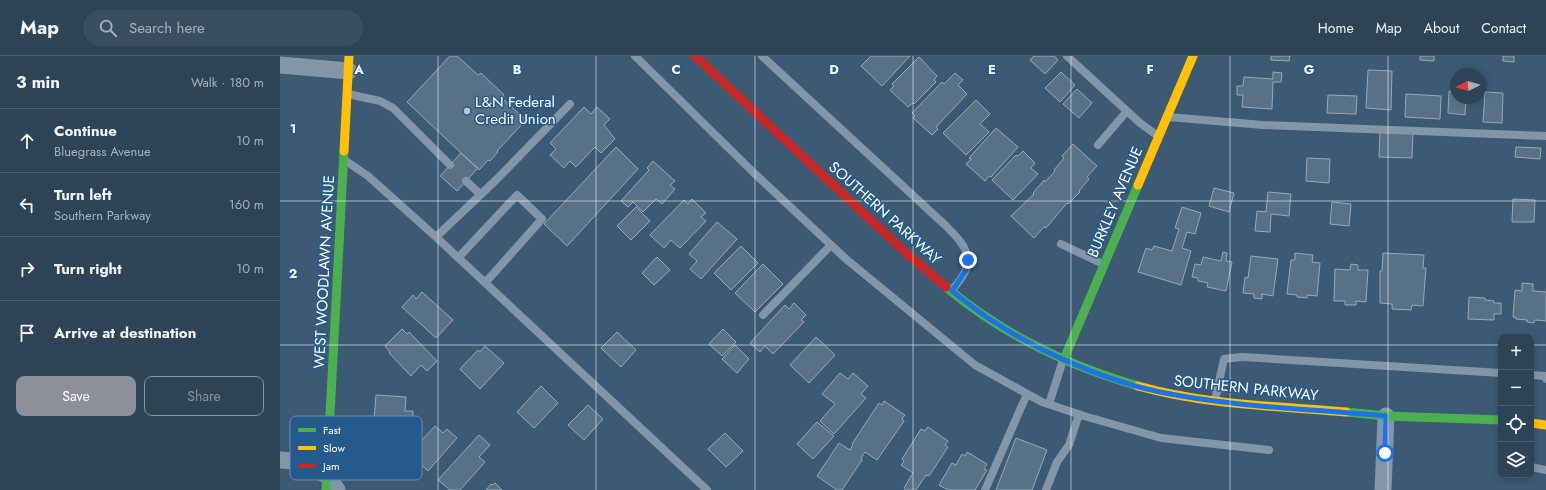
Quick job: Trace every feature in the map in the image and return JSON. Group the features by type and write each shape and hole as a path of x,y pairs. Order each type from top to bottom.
{"main road":[{"name":"SOUTHERN PARKWAY","path":"695,56 905,252 952,291 996,324 1041,349 1104,376 1159,392 1215,401 1386,416 1498,420"},
{"name":"BURKLEY AVENUE","path":"1064,359 1193,56"},
{"name":"WEST WOODLAWN AVENUE","path":"330,416 349,64"},
{"path":"1534,423 1546,425"}],"street":[{"path":"288,62 349,64"},
{"path":"1383,490 1386,416"},
{"path":"280,460 290,461"},
{"path":"327,482 337,490"}],"lane":[{"path":"635,56 754,173 846,260 975,365 1048,404 1162,438 1269,450"},
{"path":"762,56 959,239 965,249 968,260 966,270 952,291"},
{"path":"1067,56 1158,137"},
{"path":"347,94 380,101 393,108 450,165"},
{"path":"436,237 496,180 570,104"},
{"path":"1098,145 1127,111"},
{"path":"1167,117 1263,125 1546,136"},
{"path":"344,159 368,176 436,237 708,490"},
{"path":"466,181 480,194"},
{"path":"458,258 517,195 542,219 485,283"},
{"path":"1061,244 1104,264"},
{"path":"763,315 831,245"},
{"path":"1215,401 1224,359 1242,357 1498,373"},
{"path":"1048,404 1064,359"},
{"path":"1534,375 1545,376 1546,379"},
{"path":"985,490 1027,394"},
{"path":"1046,490 1057,462 1069,445 1080,414"},
{"path":"1534,468 1546,470"}],"building":[{"name":"L&N Federal Credit Union","path":"450,56 457,56 478,75 481,73 504,95 502,98 526,120 497,151 498,152 490,161 488,160 479,170 407,102"},
{"path":"871,56 910,56 882,86 861,66"},
{"path":"1034,56 1054,56 1058,60 1045,74 1030,60"},
{"path":"1271,56 1290,56 1289,61 1271,60"},
{"path":"1420,56 1434,56 1434,61 1420,60"},
{"path":"1503,56 1514,56 1514,62 1503,61"},
{"path":"919,57 937,76 934,80 936,82 914,104 913,103 908,107 890,90 894,86 892,84"},
{"path":"1368,70 1392,71 1391,110 1366,108"},
{"path":"1061,72 1075,85 1060,102 1045,88"},
{"path":"1273,72 1282,73 1281,82 1273,82 1272,109 1242,107 1243,95 1237,95 1237,86 1243,86 1244,77 1273,79"},
{"path":"955,73 963,80 958,85 967,94 936,127 938,129 932,135 913,118 915,116 912,113 942,82 944,84"},
{"path":"1077,89 1092,103 1079,118 1063,104"},
{"path":"1449,91 1450,104 1466,104 1465,115 1448,113"},
{"path":"1486,92 1503,93 1502,123 1483,122"},
{"path":"1406,94 1441,96 1440,119 1405,117"},
{"path":"1328,95 1357,96 1356,114 1327,113"},
{"path":"976,100 990,114 980,124 989,132 966,155 943,133"},
{"path":"584,107 591,114 597,107 610,119 604,125 615,139 601,153 595,147 576,167 570,161 564,168 550,155 556,149 550,143"},
{"path":"996,128 1018,147 991,177 989,176 985,181 966,164 971,159 969,158"},
{"path":"1380,132 1413,133 1412,158 1379,157"},
{"path":"1073,144 1097,166 1087,177 1089,179 1079,191 1080,192 1068,204 1067,203 1046,228 1044,227 1034,238 1011,216 1034,194 1033,193 1044,180 1045,182 1055,171 1054,170 1064,158 1062,156"},
{"path":"616,147 638,169 567,246 544,224"},
{"path":"1516,147 1541,148 1540,159 1515,157"},
{"path":"1023,151 1035,163 1031,168 1038,174 1013,200 992,180 1016,155 1018,156"},
{"path":"461,153 478,168 457,191 440,176"},
{"path":"1307,158 1330,159 1329,183 1306,181"},
{"path":"653,161 675,181 670,185 675,189 662,204 656,199 643,212 633,202 628,207 621,201 649,170 647,168"},
{"path":"1214,188 1234,193 1229,212 1209,206"},
{"path":"1268,192 1291,194 1289,216 1271,214 1270,232 1255,231 1257,211 1266,212"},
{"path":"692,199 706,213 701,217 706,221 680,248 671,240 664,248 650,235 684,200 688,204"},
{"path":"1513,199 1535,200 1534,222 1512,222"},
{"path":"1332,202 1351,204 1349,226 1330,224"},
{"path":"636,207 650,221 631,240 617,226"},
{"path":"1182,207 1201,213 1195,234 1187,232 1182,248 1191,251 1181,285 1138,272 1146,248 1152,250 1154,246 1172,251 1179,229 1175,228"},
{"path":"717,222 737,239 701,279 690,269 697,261 689,254"},
{"path":"741,246 758,263 731,290 714,273"},
{"path":"1223,252 1227,253 1226,261 1232,262 1226,291 1207,287 1208,283 1198,281 1198,278 1192,277 1195,264 1201,265 1203,257 1221,261"},
{"path":"1295,253 1313,255 1312,262 1320,263 1317,296 1307,295 1307,298 1287,294 1291,260 1295,260"},
{"path":"1383,253 1424,255 1423,268 1426,268 1423,306 1412,305 1411,310 1392,309 1392,304 1380,303 1380,271 1382,271"},
{"path":"1251,256 1278,259 1273,296 1262,294 1262,299 1254,298 1254,294 1243,293 1245,277 1248,278"},
{"path":"657,257 670,270 654,285 642,273"},
{"path":"763,264 783,284 755,312 735,293"},
{"path":"1351,264 1358,265 1358,270 1368,270 1366,302 1356,301 1356,305 1345,305 1345,301 1334,301 1335,269 1350,270"},
{"path":"1522,283 1533,284 1533,291 1546,292 1546,321 1535,320 1534,323 1513,317 1515,290 1522,291"},
{"path":"422,292 453,320 436,338 402,307 413,295 416,299"},
{"path":"1469,297 1485,298 1485,300 1494,301 1494,303 1501,303 1501,314 1494,314 1494,320 1468,319"},
{"path":"794,303 806,315 801,320 804,322 773,354 765,346 760,352 750,343 785,305 789,309"},
{"path":"402,329 407,334 409,332 437,361 427,371 421,365 411,376 389,353 390,352 385,346"},
{"path":"723,329 736,342 722,356 709,344"},
{"path":"617,332 636,350 621,367 601,348"},
{"path":"816,337 835,355 809,383 790,365"},
{"path":"735,345 749,359 737,373 722,359"},
{"path":"485,346 504,363 480,389 460,369 478,350 480,352"},
{"path":"840,373 848,379 853,373 868,386 861,394 866,398 834,434 820,421 835,404 822,394"},
{"path":"541,386 558,403 534,428 517,412"},
{"path":"376,395 406,397 405,411 413,411 413,416 374,416"},
{"path":"884,401 905,415 902,419 904,421 877,460 865,452 861,458 862,460 842,490 837,490 817,476 839,443 850,450 853,445 852,444 879,403 882,405"},
{"path":"588,405 603,419 584,440 568,425"},
{"path":"817,422 834,436 813,459 797,444"},
{"path":"435,426 443,433 447,429 457,438 428,471 422,466 422,440"},
{"path":"928,427 948,441 945,445 948,447 929,476 926,475 916,490 906,490 904,488 913,473 901,465 904,461 902,459 921,429 925,431"},
{"path":"725,433 743,451 726,467 708,449"},
{"path":"479,435 490,445 479,457 485,462 460,490 450,490 438,480"},
{"path":"1016,438 1047,450 1032,490 996,490"},
{"path":"967,452 987,464 984,469 987,470 975,490 948,490 939,485 952,463 956,465 962,454 965,456"},
{"path":"495,483 502,490 486,490 491,484 493,485"}],"traffic: fast":[{"path":"330,416 344,151"},
{"path":"1064,359 1138,185"},
{"path":"946,287 967,304 1013,334 1037,347 1087,369 1138,386"},
{"path":"1346,412 1386,416 1498,420"},
{"path":"326,490 327,480"}],"traffic: slow":[{"path":"344,151 349,56"},
{"path":"1138,185 1193,56"},
{"path":"1138,386 1215,401 1346,412"},
{"path":"1534,423 1546,425"}],"traffic: jam":[{"path":"695,56 905,252 946,287"}],"place":[{"name":"L&N Federal Credit Union","path":"467,111"}],"route":[{"path":"968,260 966,270 952,291 996,324 1041,349 1104,376 1159,392 1215,401 1386,416 1385,453"}]}
